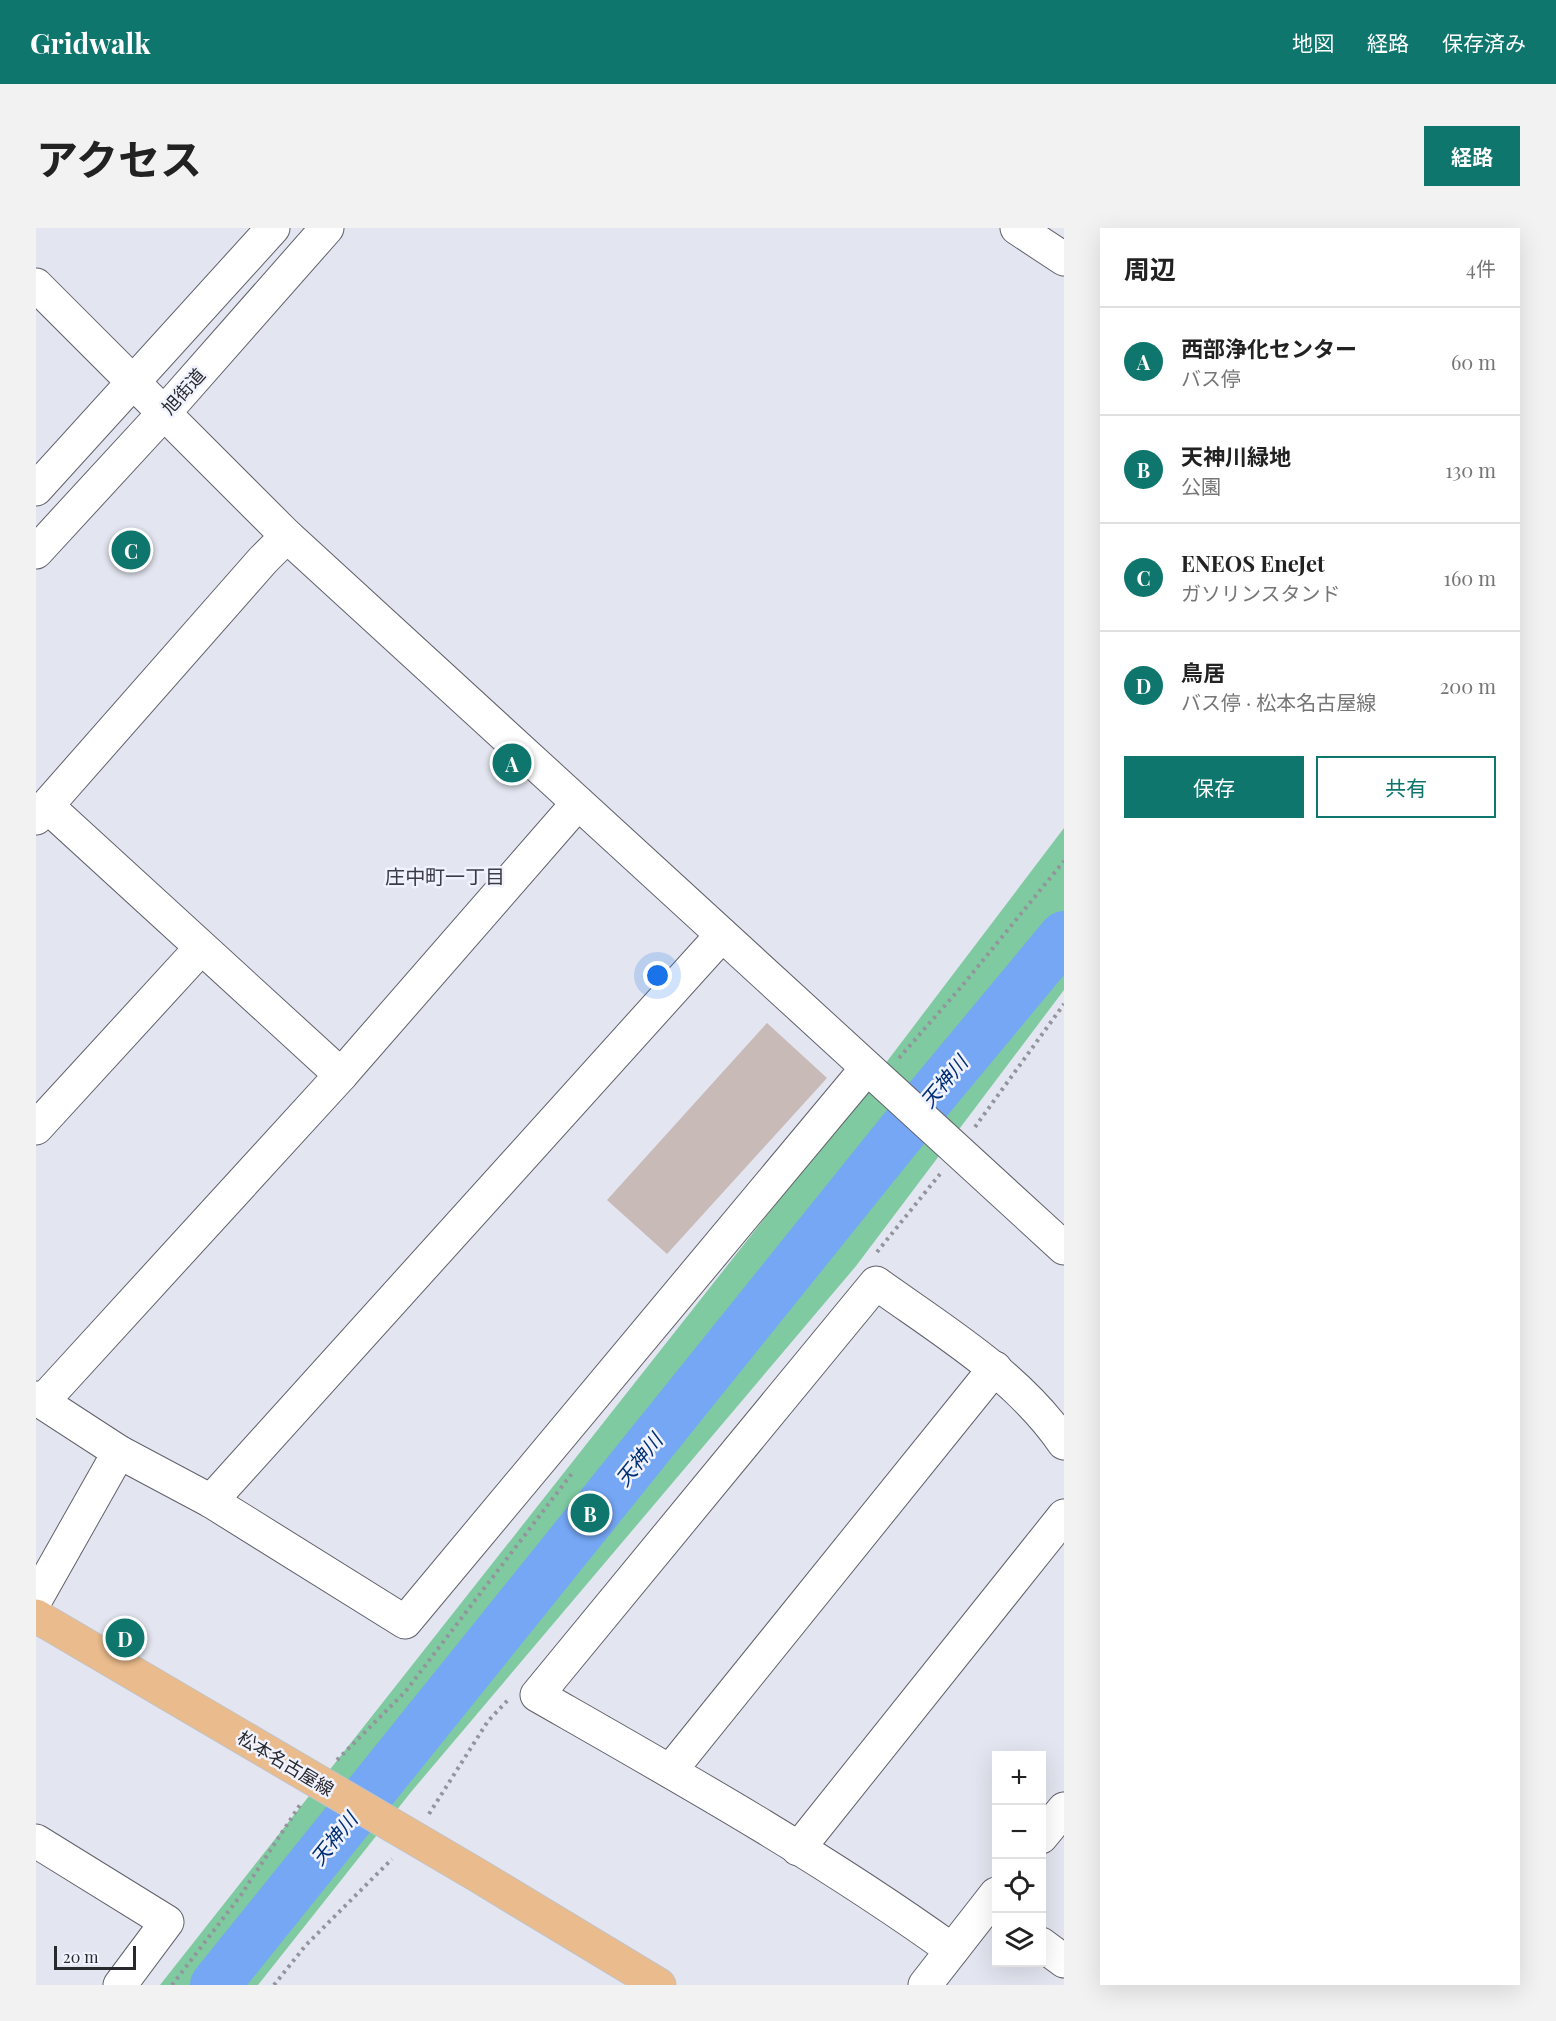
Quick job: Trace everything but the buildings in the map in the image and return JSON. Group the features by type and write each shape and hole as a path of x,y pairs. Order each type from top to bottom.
{"main road":[{"name":"松本名古屋線","path":"36,1617 659,1985"}],"street":[{"path":"36,489 273,228"},
{"name":"旭街道","path":"36,552 164,413 327,228"},
{"path":"1017,228 1064,259"},
{"path":"36,285 287,536 1064,1248"},
{"path":"287,536 42,812 201,948 341,1075"},
{"path":"578,803 341,1075 39,1400 120,1452 211,1501 405,1622 877,1077"},
{"path":"211,1501 722,935"},
{"path":"36,1128 201,948"},
{"path":"952,1950 798,1850 670,1771 537,1695 876,1283 995,1368 1048,1421 1064,1443"},
{"path":"670,1771 995,1368"},
{"path":"36,1599 120,1452"},
{"path":"798,1850 1064,1516"},
{"path":"1046,1831 1064,1809"},
{"path":"36,1841 167,1922 120,1985"},
{"path":"925,1985 952,1950 992,1905"},
{"path":"1046,1948 1064,1961"}],"path":[{"path":"877,1077 962,986 1064,861"},
{"path":"955,1148 1064,1004"},
{"path":"172,1985 241,1895 321,1784"},
{"path":"274,1985 403,1832"}],"green space":[{"path":"1064,828 1064,990 856,1266 411,1792 258,1985 160,1985 857,1101"}],"waterway":[{"name":"天神川","path":"215,1985 911,1120 1064,936"}],"place":[{"name":"ENEOS EneJet","path":"131,550"},
{"name":"西部浄化センター","path":"512,763"},
{"name":"天神川緑地","path":"590,1513"},
{"name":"鳥居","path":"125,1638"}],"district":[{"name":"庄中町一丁目","path":"445,875"}]}
